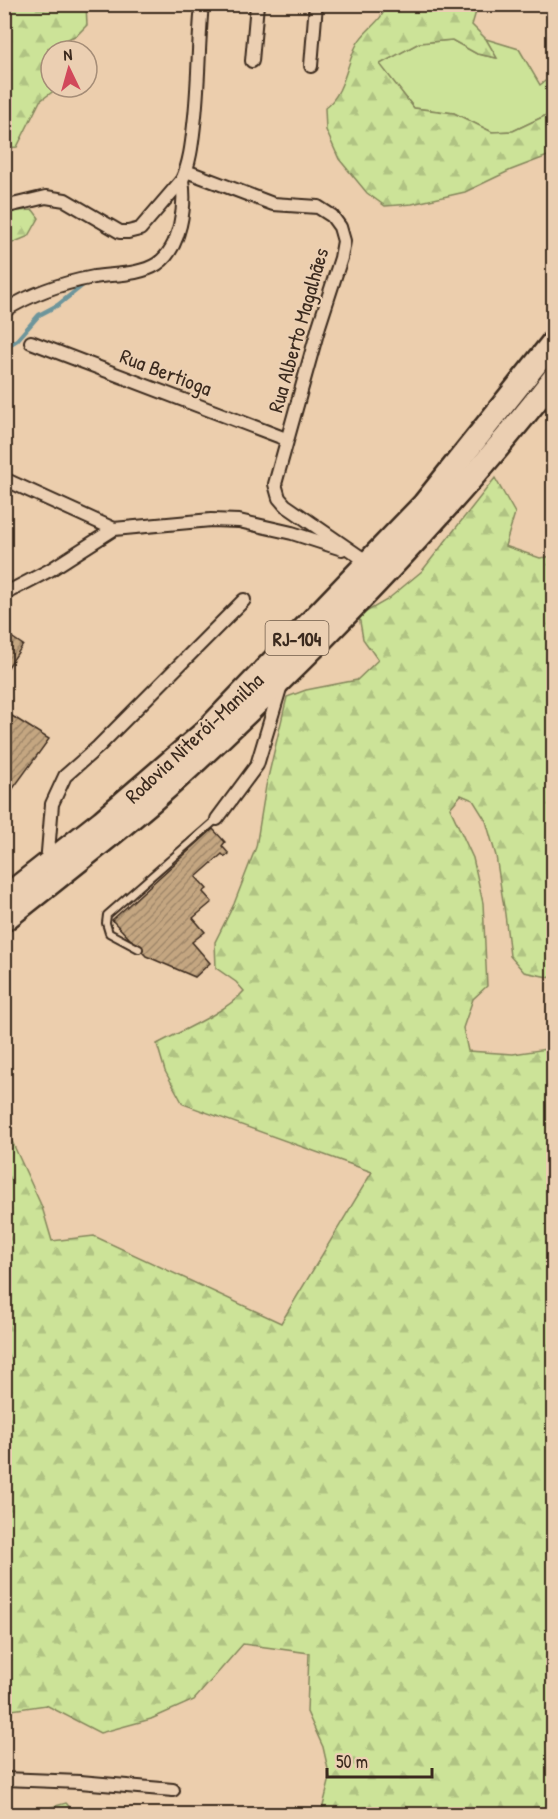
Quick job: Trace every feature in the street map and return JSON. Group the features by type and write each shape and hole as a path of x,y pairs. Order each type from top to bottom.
{"highway":[{"name":"Rodovia Niterói-Manilha","path":"4,898 162,771 205,732 362,558 424,504 554,341"},
{"name":"Rodovia Niterói-Manilha","path":"4,920 152,800 221,739 391,569 550,392"}],"street":[{"path":"8,309 26,297 51,288 143,270 157,264 167,254 180,224 184,201 184,175 193,137 198,92 202,4"},
{"path":"252,61 257,4"},
{"path":"310,66 316,4"},
{"path":"4,207 45,197 65,200 120,232 135,231 140,229 184,175"},
{"name":"Rua Alberto Magalhães","path":"184,175 273,204 318,207 332,216 340,227 344,241 341,258 286,439 275,484 279,498 305,520 362,558"},
{"name":"Rua Bertioga","path":"32,342 286,439"},
{"path":"4,479 114,529"},
{"path":"4,594 50,570 114,529 211,520 240,521 292,533 362,558"},
{"path":"47,865 52,804 65,776 98,747 244,600"},
{"path":"217,819 257,765 283,678"},
{"path":"4,1779 173,1790"}],"lane":[{"path":"139,949 109,933 106,923 107,915 217,819"}],"green space":[{"path":"5,4 86,5 87,25 77,35 68,39 39,39 39,99 43,99 17,147 5,150"},
{"path":"386,5 478,5 472,25 486,39 497,58 477,54 452,40 419,43 380,64 414,108 454,113 492,132 513,131 553,112 553,154 511,170 465,192 412,204 385,206 367,193 339,159 326,130 325,108 341,88 359,40 381,16"},
{"path":"486,39 519,49 540,85 553,75 553,112 513,131 492,132 454,113 414,108 379,64 419,43 452,40 477,54 496,58"},
{"path":"5,207 16,211 33,210 39,218 29,236 5,246"},
{"path":"495,478 515,513 505,546 540,558 553,556 553,978 524,972 510,956 496,856 486,821 473,800 461,795 450,808 473,858 483,903 487,986 473,999 463,1028 468,1051 513,1054 553,1048 553,1814 321,1814 330,1778 323,1747 307,1712 309,1653 243,1644 194,1700 151,1719 100,1733 46,1705 5,1711 4,1124 42,1207 52,1241 94,1236 281,1323 372,1172 183,1104 165,1071 157,1044 215,1013 244,991 236,982 216,968 215,942 234,904 256,847 266,786 287,697 306,690 357,680 378,660 363,639 359,616 387,600 422,571"},
{"path":"66,1803 76,1814 5,1814 5,1805 38,1811"}],"building":[{"path":"4,632 23,645 4,673"},
{"path":"4,711 49,739 4,801"},
{"path":"213,829 225,842 222,846 229,854 225,857 222,854 196,877 207,889 203,892 212,902 193,918 205,932 192,942 210,963 195,977 146,956 112,920"}],"waterway":[{"path":"4,348 17,340 39,315 58,305 83,285"}]}
